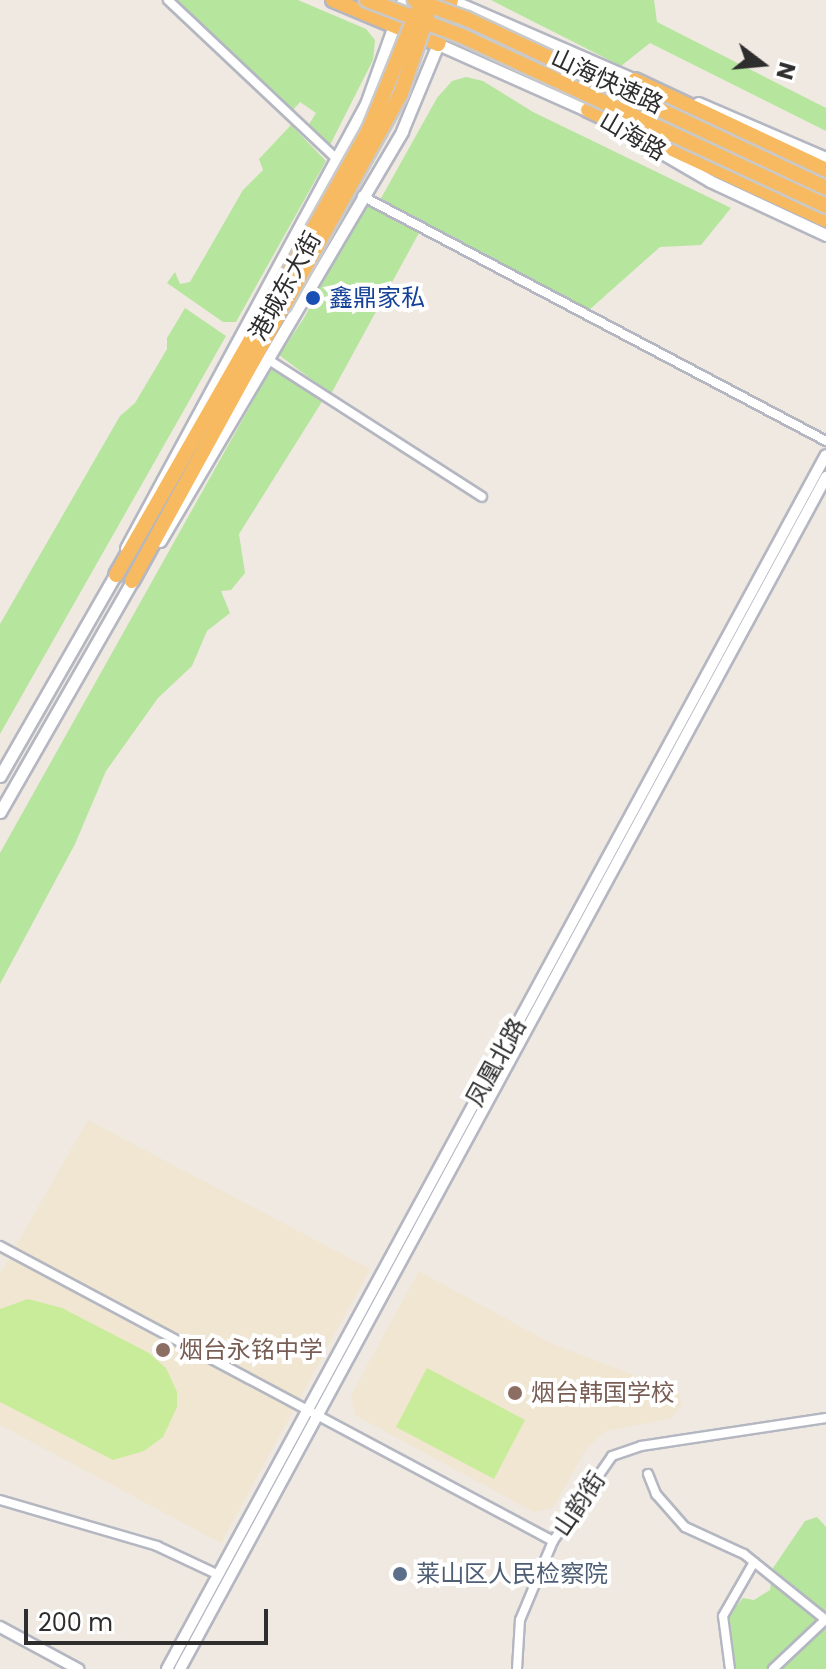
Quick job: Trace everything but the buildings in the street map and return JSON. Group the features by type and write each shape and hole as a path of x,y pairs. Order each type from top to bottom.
{"highway":[{"path":"333,0 438,44"},
{"name":"山海快速路","path":"367,0 462,36 826,206"},
{"name":"山海快速路","path":"418,0 467,19 826,188"},
{"name":"港城东大街","path":"132,581 389,88 418,0"},
{"name":"港城东大街","path":"116,575 401,93 431,0"},
{"name":"港城东大街","path":"438,44 451,0"},
{"path":"635,80 826,170"},
{"path":"588,110 826,220"}],"main road":[{"name":"港城东大街","path":"0,776 116,575 133,528 366,104 403,0"},
{"name":"山海路","path":"451,0 826,158"},
{"name":"港城东大街","path":"0,812 132,581 180,513 402,131 438,44"},
{"name":"山海路","path":"438,44 588,110 710,181 826,235"}],"street":[{"path":"168,0 337,159"},
{"path":"362,196 826,441"},
{"path":"269,360 482,497"},
{"name":"凤凰北路","path":"180,1669 310,1412 826,455"},
{"name":"凤凰北路","path":"167,1669 826,477"},
{"path":"0,1246 553,1541"},
{"name":"山韵街","path":"517,1669 520,1620 553,1541 592,1480 624,1450 826,1418"},
{"path":"648,1474 656,1494 685,1527 754,1562 825,1620 773,1669"},
{"path":"0,1500 157,1546 219,1575"},
{"path":"730,1669 723,1616 754,1562"},
{"path":"0,1627 78,1669"}],"shaded area":[{"name":"烟台永铭中学","path":"88,1120 370,1269 221,1543 0,1425 0,1274"},
{"name":"烟台韩国学校","path":"419,1271 550,1343 678,1392 682,1404 672,1418 606,1431 586,1449 553,1508 534,1512 355,1415 351,1395"}],"green space":[{"path":"176,0 298,0 366,29 375,40 373,60 330,145 308,126 316,113 300,102 293,110"},
{"path":"491,0 654,0 657,22 826,108 826,131 650,43 621,66"},
{"path":"466,77 483,81 533,112 731,208 701,245 660,247 588,311 380,200 437,98 452,81"},
{"path":"291,125 326,161 236,322 223,322 167,283 175,272 180,284 190,282 243,190 263,170 259,159"},
{"path":"365,203 420,231 331,394 279,355 304,318"},
{"path":"185,308 226,336 0,734 0,624 120,416 135,403 167,349 167,338"},
{"path":"272,367 323,400 239,534 245,573 231,590 221,591 230,613 207,631 192,666 158,698 106,771 75,844 0,984 0,853"},
{"path":"28,1299 62,1308 149,1353 166,1368 177,1392 177,1407 163,1437 144,1451 113,1460 0,1402 0,1309"},
{"path":"427,1368 525,1420 494,1479 396,1427"},
{"path":"817,1517 826,1527 826,1669 733,1669 728,1616 743,1598 754,1600 770,1590 773,1568 805,1521"}],"place":[{"name":"鑫鼎家私","path":"313,298"},
{"name":"烟台永铭中学","path":"163,1350"},
{"name":"烟台韩国学校","path":"515,1393"},
{"name":"莱山区人民检察院","path":"400,1574"}]}
